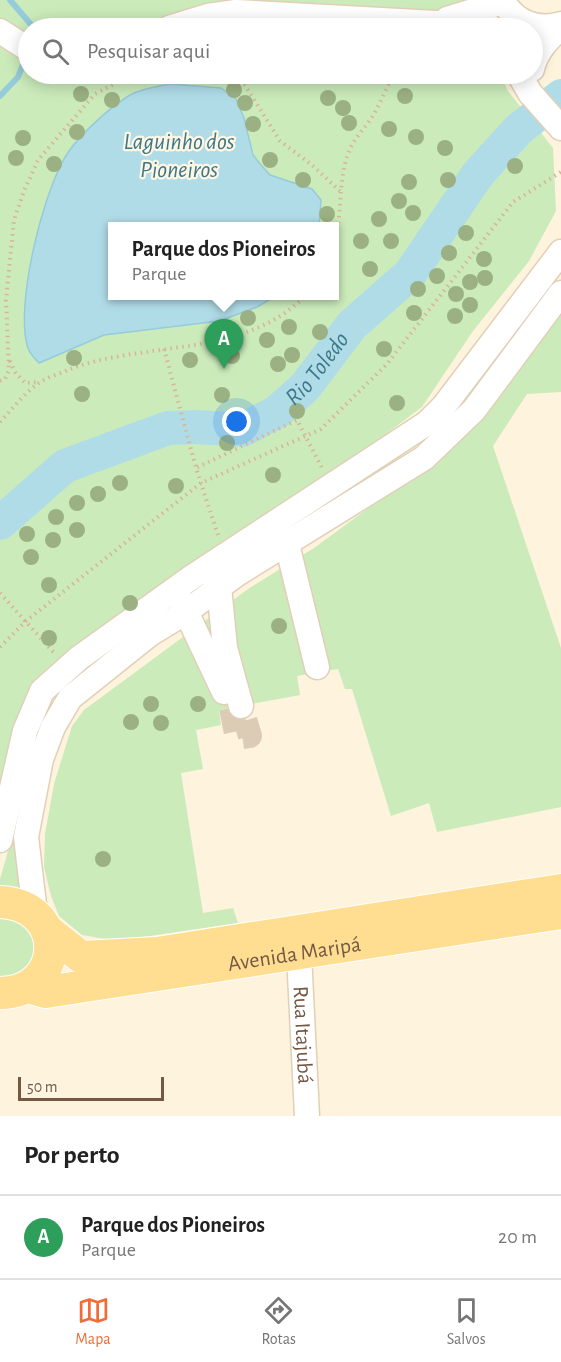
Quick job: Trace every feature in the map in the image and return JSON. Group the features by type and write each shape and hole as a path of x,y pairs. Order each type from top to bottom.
{"main road":[{"name":"Avenida Maripá","path":"0,902 15,902 41,921 81,957 157,953 561,890"},
{"name":"Avenida Maripá","path":"14,990 46,992 561,913"},
{"path":"14,990 41,975 49,961 51,945 41,921"}],"street":[{"path":"450,18 498,1"},
{"path":"498,1 518,18"},
{"path":"498,1 499,18"},
{"path":"202,18 236,12 345,18"},
{"path":"543,27 561,26"},
{"path":"543,47 561,26"},
{"path":"531,84 558,125"},
{"path":"41,921 26,837 41,759 54,727 70,698 150,634 186,612 217,570 332,487 428,423 444,406 561,252"},
{"path":"0,840 32,710 42,691 68,668 175,589 217,570 287,544 424,458 455,431 474,410 561,293"},
{"path":"287,544 317,667"},
{"path":"175,589 236,707 225,648 217,570"},
{"name":"Rua Itajubá","path":"299,954 307,1116"}],"path":[{"path":"0,381 5,379 9,360 6,300 14,220 24,191 38,160 95,94 114,84"},
{"path":"244,84 280,141 312,165 341,192"},
{"path":"339,226 341,192 351,146 375,113 388,84"},
{"path":"0,647 26,621 201,483 321,429 387,364 513,202 561,172"},
{"path":"9,360 15,372 25,383 40,382 88,362 205,344 252,328 281,314 300,300"},
{"path":"164,349 175,398 201,483 217,570"},
{"path":"0,422 40,382"},
{"path":"196,468 297,420 332,487"},
{"path":"0,593 68,668"}],"green space":[{"path":"0,0 463,0 456,9 459,18 18,18 18,84 505,84 553,148 556,211 529,261 473,331 422,407 359,454 206,553 42,677 0,804"},
{"path":"561,310 561,392 527,394 493,446 561,648 561,807 437,832 429,803 391,816 352,689 345,689 338,669 297,676 300,695 219,710 221,725 196,730 203,769 181,773 203,913 233,908 238,923 116,941 82,935 59,916 44,867 45,834 54,784 72,726 84,710 248,589 314,548 449,449"},
{"path":"13,834 18,835 25,894 0,889 0,879"},
{"path":"0,910 24,916 38,946 25,969 0,978"}],"water":[{"name":"Laguinho dos Pioneiros","path":"169,84 221,88 236,99 244,118 253,155 270,175 312,189 321,200 319,222 108,222 108,300 269,300 219,321 104,335 39,363 28,348 25,305 34,247 50,191 59,168 75,143 114,106 134,93"}],"waterway":[{"path":"10,0 25,18"},
{"path":"0,96 18,77"},
{"name":"Rio Toledo","path":"0,523 65,466 168,428 198,427 242,430 277,412 305,387 352,325 410,274 478,174 519,129 561,96"}],"tunnel":[{"path":"231,708 237,738 250,736 241,706"}],"place":[{"name":"Parque dos Pioneiros","path":"224,369"}]}
